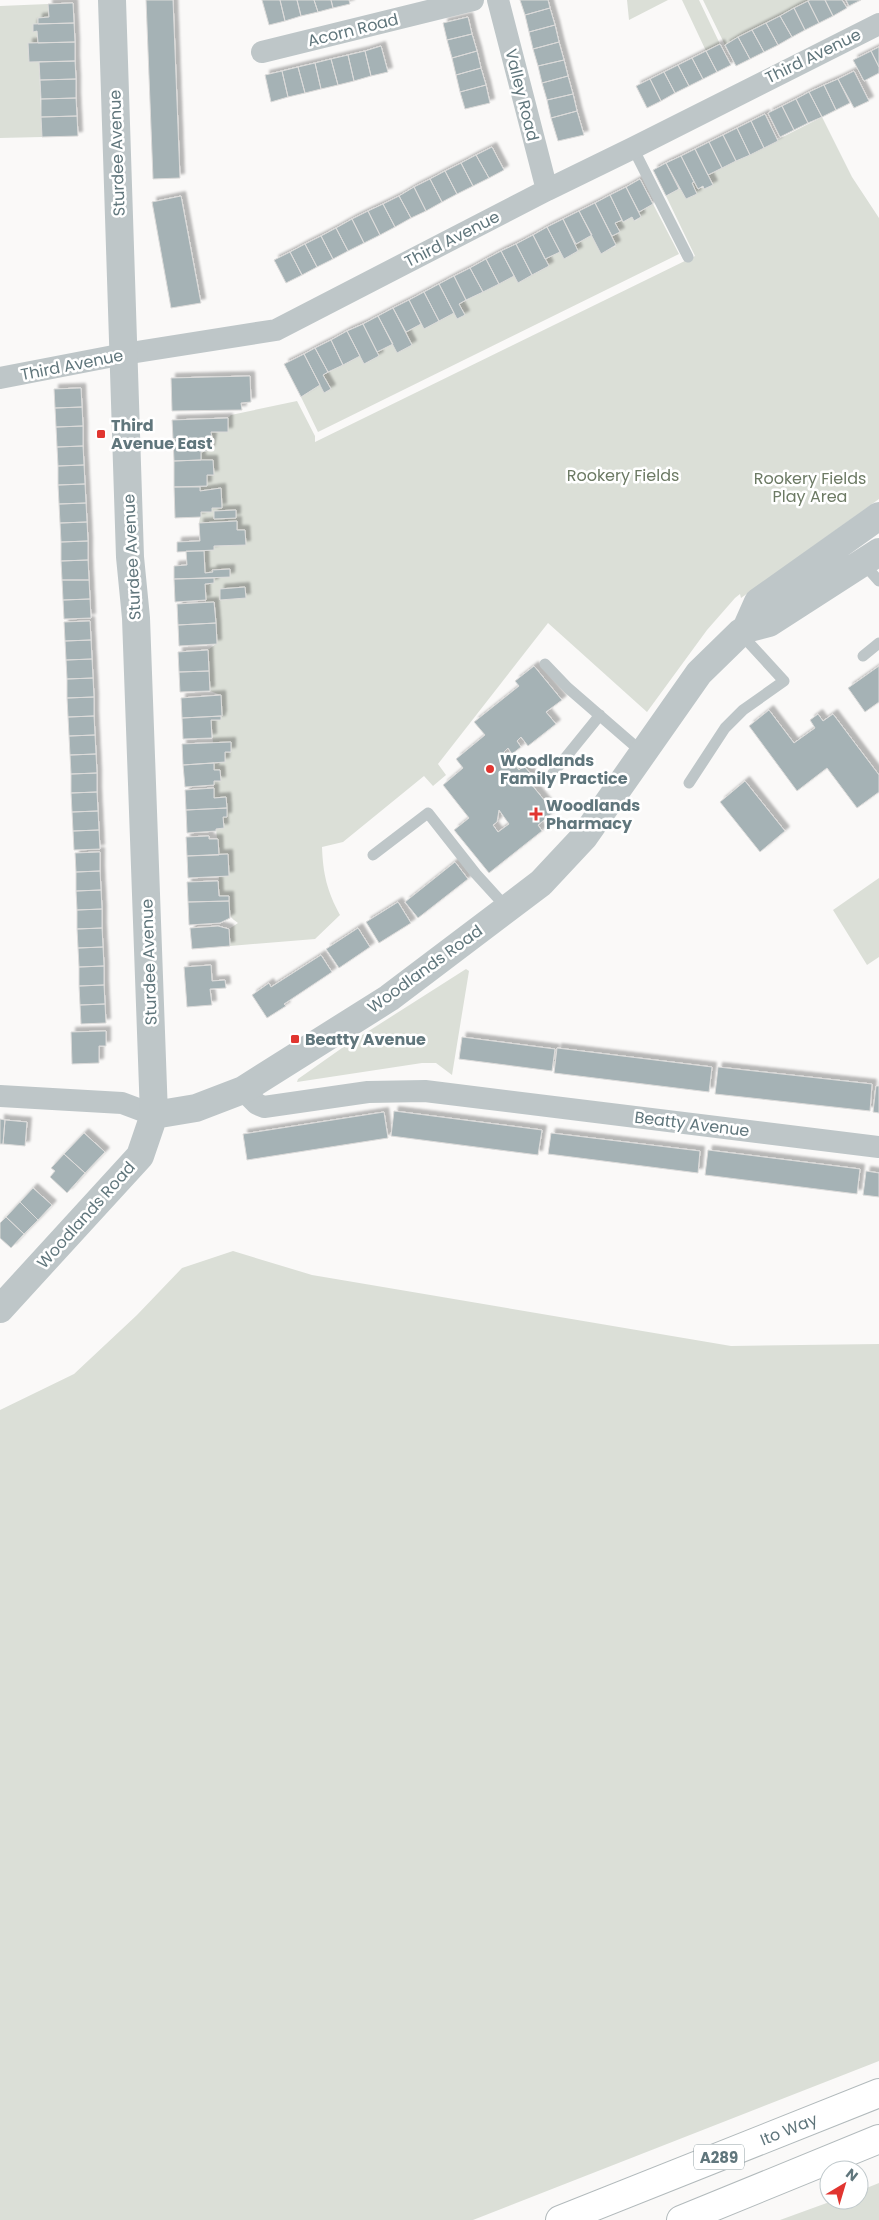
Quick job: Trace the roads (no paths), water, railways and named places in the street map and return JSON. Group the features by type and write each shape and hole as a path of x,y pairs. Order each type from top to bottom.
{"main road":[{"name":"Ito Way","path":"560,2220 879,2093"},
{"name":"A289","path":"681,2220 879,2139"}],"street":[{"name":"Sturdee Avenue","path":"112,0 130,557 136,618 154,1115"},
{"name":"Acorn Road","path":"262,52 473,0"},
{"name":"Valley Road","path":"498,0 547,190"},
{"name":"Third Avenue","path":"0,378 124,354 276,330 547,190 879,24"},
{"name":"Woodlands Road","path":"0,1309 140,1156 154,1115 196,1108 243,1090 389,998 541,883 584,837 699,673 743,631 758,602 879,516"},
{"path":"743,631 769,623 874,565"},
{"name":"Beatty Avenue","path":"243,1090 257,1104 264,1107 368,1092 425,1091 879,1147"},
{"path":"0,1096 122,1103 154,1115"}],"lane":[{"path":"633,148 688,257"},
{"path":"689,783 725,728 743,710 784,681 743,631"},
{"path":"863,656 879,643"},
{"path":"545,664 568,688 643,752"},
{"path":"553,773 600,715"},
{"path":"373,855 428,813 476,874 507,908"}],"place":[{"name":"Third Avenue East","path":"101,434"},
{"name":"Woodlands Family Practice","path":"490,769"},
{"name":"Woodlands Pharmacy","path":"536,814"},
{"name":"Beatty Avenue","path":"295,1039"}],"park label":[{"name":"Rookery Fields","path":"623,475"},
{"name":"Rookery Fields Play Area","path":"810,487"}]}
